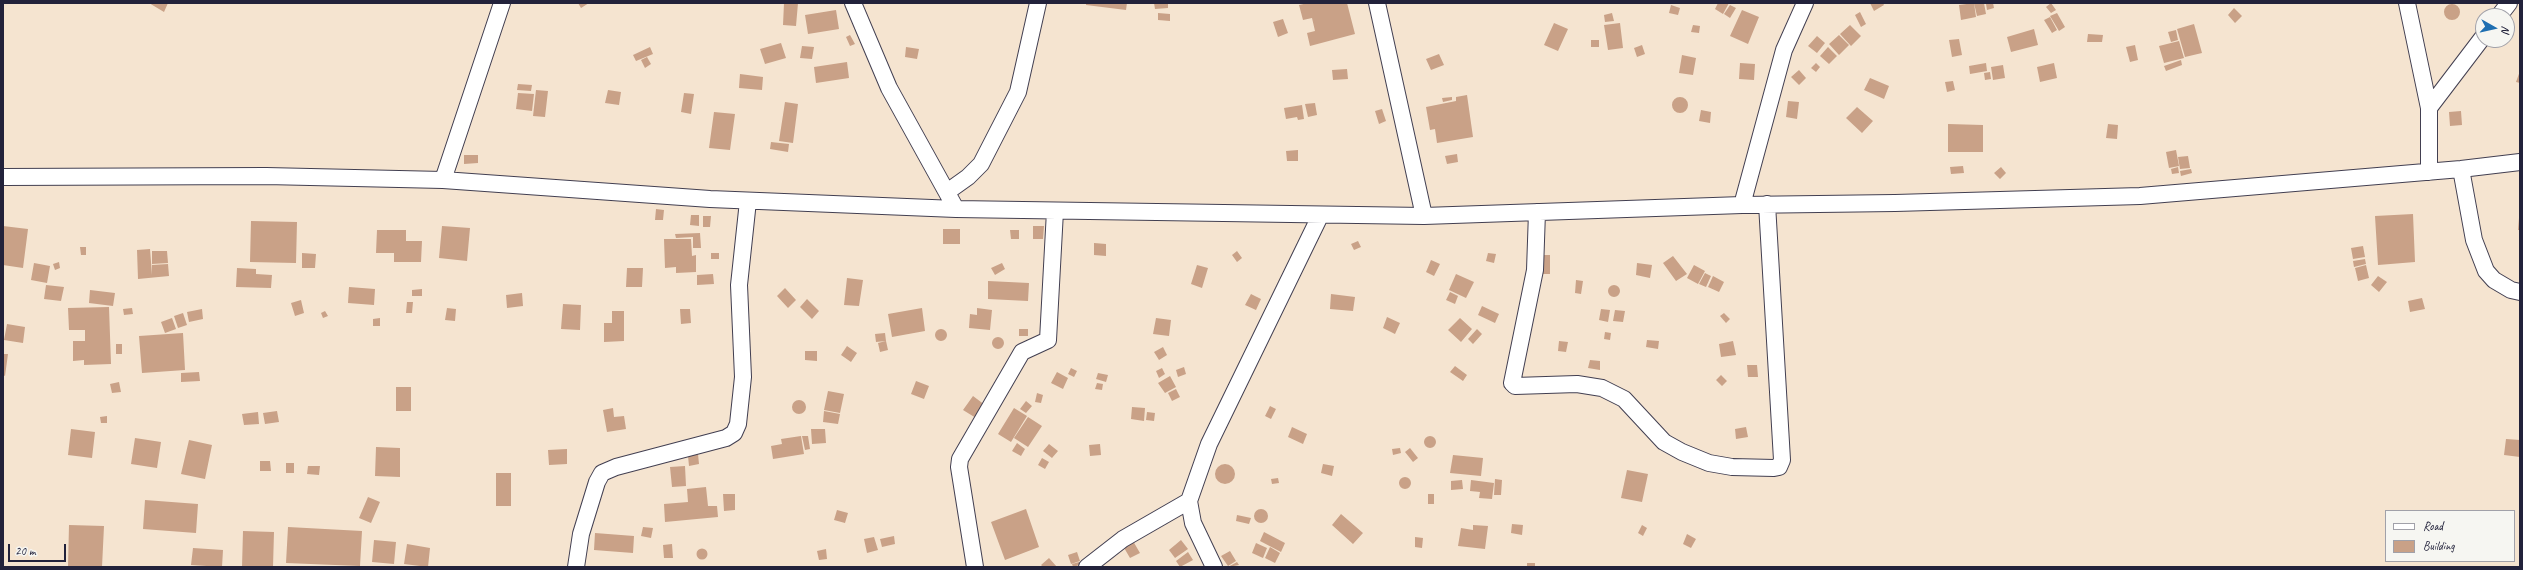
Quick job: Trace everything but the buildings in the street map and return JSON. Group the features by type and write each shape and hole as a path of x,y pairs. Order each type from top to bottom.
{"street":[{"path":"443,180 502,3"},
{"path":"853,3 889,88 956,209"},
{"path":"947,192 968,177 981,164 1018,92 1038,3"},
{"path":"1377,3 1424,216"},
{"path":"2407,3 2429,108 2429,172"},
{"path":"1742,204 1784,50 1802,4"},
{"path":"2429,108 2475,48"},
{"path":"3,177 266,176 443,180 748,201 956,209 1320,216 1424,216 1742,204 1895,204 2140,196 2429,172 2520,162"},
{"path":"2461,169 2474,240 2486,271 2494,280 2511,290 2520,292"},
{"path":"576,567 581,534 597,482 602,473 616,467 726,438 734,434 738,424 743,377 739,285 748,201"},
{"path":"1537,212 1535,270 1512,382 1515,386 1577,384 1602,388 1624,399 1664,442 1682,452 1709,463 1732,467 1774,468 1779,467 1782,460 1767,204"},
{"path":"975,567 959,467 960,459 1022,352 1048,340 1055,211"},
{"path":"1214,567 1193,523 1189,501 1209,444 1320,216"},
{"path":"1087,567 1123,539 1189,501"}]}
